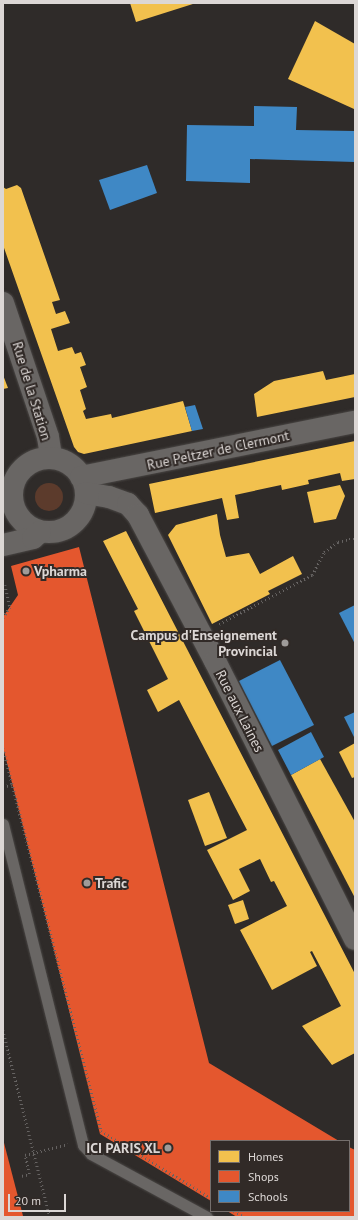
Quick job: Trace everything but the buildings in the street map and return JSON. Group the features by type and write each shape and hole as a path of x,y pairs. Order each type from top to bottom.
{"street":[{"name":"Rue de la Station","path":"3,303 48,437 51,458"},
{"name":"Rue Peltzer de Clermont","path":"84,485 355,422"},
{"path":"3,471 25,466 42,458 51,458 68,463 76,469 84,485 84,508 73,524 63,530 51,533 40,532 30,528 22,522 12,504 13,483 25,466"},
{"name":"Rue aux Laines","path":"84,485 128,504 138,515 355,939"},
{"path":"3,545 33,538 40,532"}],"lane":[{"path":"3,824 83,1145 88,1152 98,1158 207,1217"}],"path":[{"path":"200,634 312,575 324,552 338,542 355,539"},
{"path":"3,585 10,607 3,618"},
{"path":"3,748 102,1132 210,1197"},
{"path":"3,787 12,784"},
{"path":"53,963 57,962"},
{"path":"64,1009 69,1008"},
{"path":"3,1030 50,1217"},
{"path":"96,1137 102,1132"},
{"path":"22,1176 29,1174 25,1155 74,1143"}],"shaded area":[{"path":"49,483 59,487 63,497 59,507 49,511 39,507 35,497 39,487"}],"place":[{"name":"Vpharma","path":"26,571"},
{"name":"Campus d'Enseignement Provincial","path":"285,643"},
{"name":"Trafic","path":"87,883"},
{"name":"ICI PARIS XL","path":"168,1148"}]}
